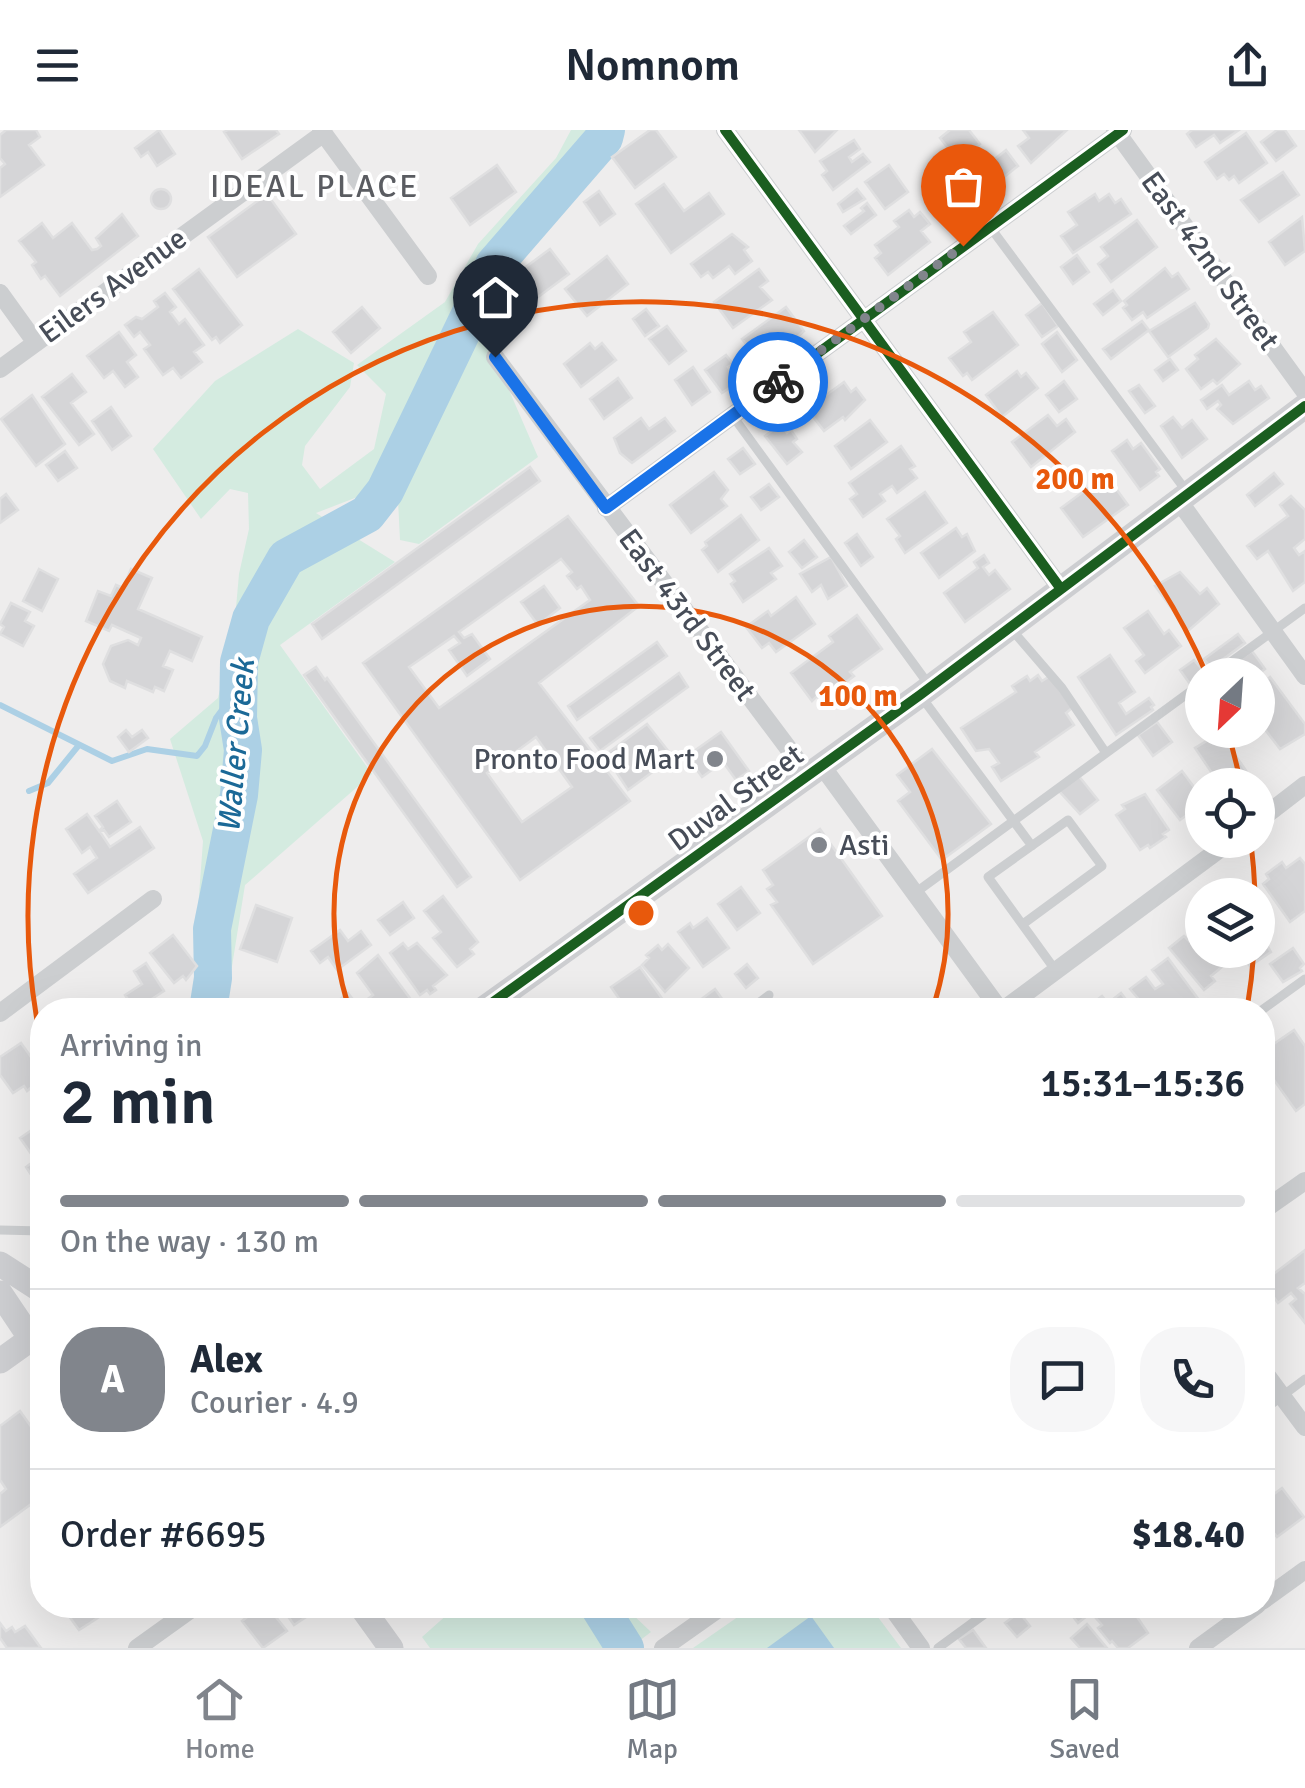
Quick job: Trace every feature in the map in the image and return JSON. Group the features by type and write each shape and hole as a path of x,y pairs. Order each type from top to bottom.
{"street":[{"path":"725,130 1062,589"},
{"path":"606,508 1119,131"},
{"name":"East 42nd Street","path":"1119,131 1305,392"},
{"path":"322,132 428,276"},
{"name":"Eilers Avenue","path":"0,369 322,132"},
{"path":"0,294 36,342"},
{"name":"East 43rd Street","path":"495,357 606,508 915,894 993,998"},
{"name":"Duval Street","path":"499,998 926,691 1305,406"},
{"path":"1184,497 1305,676"},
{"path":"1275,808 1305,785"},
{"path":"1019,998 1208,858"},
{"path":"0,1013 153,899"},
{"path":"1275,1203 1305,1181"},
{"path":"0,1264 30,1283"},
{"path":"0,1294 30,1329"},
{"path":"0,1360 30,1345"},
{"path":"1275,1387 1305,1427"},
{"path":"1275,1592 1305,1570"},
{"path":"136,1648 178,1618"},
{"path":"369,1618 391,1648"},
{"path":"663,1648 706,1618"},
{"path":"899,1618 921,1648"},
{"path":"1198,1648 1239,1618"}],"lane":[{"path":"990,227 1184,497"},
{"path":"732,416 1032,846"},
{"path":"1237,658 1305,608"},
{"path":"1011,627 1062,688 1106,754"},
{"path":"915,894 1185,696"},
{"path":"1023,924 1102,866 1068,820 988,877 1056,971"},
{"path":"1275,1001 1305,979"},
{"path":"765,998 769,995"},
{"path":"0,1230 30,1231"},
{"path":"1275,1401 1305,1380"},
{"path":"938,1648 979,1618"}],"green space":[{"path":"571,130 624,130 512,256 480,323 538,457 419,544 400,540 398,500 384,479 360,496 316,513 395,562 280,645 372,774 245,885 227,998 198,998 197,923 203,841 170,739 218,698 234,630 239,574 249,529 248,493 230,489 201,519 153,449 215,381 298,329 354,363 350,387 305,446 302,465 320,489 374,449 386,394 357,365 445,302 478,244 556,158"},
{"path":"443,1618 636,1618 651,1632 630,1648 430,1648 422,1637"},
{"path":"736,1618 879,1618 901,1648 693,1648"}],"water":[{"path":"812,1618 834,1648 767,1648"}],"building":[{"path":"6,130 36,130 40,137 29,145 44,165 0,197 0,168 5,164 0,158 0,135"},
{"path":"159,130 175,154 157,166 148,152 141,157 135,148"},
{"path":"276,130 279,134 242,159 224,132"},
{"path":"650,130 656,130 676,157 635,188 612,157"},
{"path":"799,130 837,130 815,152"},
{"path":"950,130 969,130 980,144 958,161 940,138"},
{"path":"1023,130 1067,130 1031,163 1018,146 1029,138"},
{"path":"1192,130 1239,130 1220,143 1214,135 1196,147 1187,134"},
{"path":"1277,130 1285,130 1296,146 1276,161 1261,142"},
{"path":"1246,133 1267,163 1239,183 1234,176 1229,180 1224,174 1217,179 1205,162"},
{"path":"854,140 860,149 849,157 852,162 863,154 870,162 833,190 822,175 827,171 820,161"},
{"path":"1006,150 1018,166 1003,178 991,162"},
{"path":"497,165 516,192 470,225 451,198"},
{"path":"889,165 908,192 885,209 865,182"},
{"path":"1283,172 1299,195 1259,222 1241,200"},
{"path":"664,184 684,211 709,193 724,214 671,253 636,204"},
{"path":"956,185 973,210 952,224 952,217 938,197"},
{"path":"161,189 171,199 161,209 151,199"},
{"path":"857,189 865,199 843,212 838,204"},
{"path":"599,191 615,214 600,225 584,202"},
{"path":"267,194 296,234 237,277 208,237"},
{"path":"1095,194 1099,201 1109,194 1115,203 1121,199 1131,214 1073,253 1061,236 1077,225 1068,212"},
{"path":"867,203 876,215 851,234 844,226 864,211 861,208"},
{"path":"909,210 914,217 920,212 930,224 921,231 930,242 888,275 875,258 881,253 875,245 899,227 894,221"},
{"path":"122,214 138,236 60,296 45,276 41,279 32,265 36,262 19,241 42,223 53,238 72,223 92,250 97,249 101,246 96,238"},
{"path":"1302,217 1305,251 1285,265 1269,242"},
{"path":"1137,220 1157,247 1111,282 1098,264 1108,256 1101,247"},
{"path":"732,234 748,247 744,250 752,261 735,274 729,266 713,278 708,272 701,277 691,264"},
{"path":"550,249 569,274 526,306 508,280"},
{"path":"1077,255 1089,272 1073,284 1061,267"},
{"path":"607,256 628,284 587,316 565,289"},
{"path":"1165,268 1172,277 1178,273 1189,289 1147,318 1143,312 1132,320 1123,308 1127,305 1124,301"},
{"path":"199,269 242,325 220,343 216,337 212,340 173,289"},
{"path":"759,269 768,281 760,287 772,300 733,328 714,302"},
{"path":"1113,290 1121,301 1103,315 1094,304"},
{"path":"165,293 176,307 170,312 179,324 185,319 204,345 194,352 202,362 181,378 173,368 163,375 144,349 150,345 140,332 134,337 125,325 158,307 154,301"},
{"path":"1042,303 1058,326 1042,337 1026,315"},
{"path":"1195,303 1208,328 1168,357 1149,331"},
{"path":"362,307 380,328 351,353 333,332"},
{"path":"786,307 804,331 776,358 762,365 759,361 754,364 742,339"},
{"path":"646,309 659,326 645,336 633,319"},
{"path":"993,312 1018,345 972,380 967,373 963,376 949,358 971,342 964,332"},
{"path":"1142,321 1149,330 1111,359 1103,349"},
{"path":"667,326 686,351 669,364 649,339"},
{"path":"119,332 136,355 127,362 138,377 125,387 113,371 104,378 87,356"},
{"path":"1057,332 1077,360 1062,372 1042,344"},
{"path":"1216,339 1240,364 1217,384 1213,380 1201,389 1186,369 1198,359 1195,355"},
{"path":"590,343 595,349 602,343 616,360 581,387 564,364"},
{"path":"726,355 733,364 728,367 738,382 722,393 705,370"},
{"path":"1170,359 1178,370 1163,381 1155,370"},
{"path":"693,367 710,392 692,405 675,380"},
{"path":"1017,371 1021,377 1026,373 1038,388 1002,417 986,395"},
{"path":"72,374 86,392 71,403 94,434 79,445 42,397"},
{"path":"618,378 632,398 604,419 590,399"},
{"path":"1064,381 1077,399 1059,412 1046,395"},
{"path":"1249,381 1255,390 1261,386 1269,398 1233,424 1217,409 1221,405 1218,401 1207,409 1201,400 1222,385 1229,395"},
{"path":"844,382 851,392 856,388 865,400 845,420 843,417 824,431 807,409"},
{"path":"1139,385 1155,406 1145,413 1129,391"},
{"path":"32,395 65,444 36,466 1,419"},
{"path":"111,407 131,436 112,450 92,421"},
{"path":"1048,415 1057,426 1066,419 1075,432 1031,467 1012,442"},
{"path":"1173,417 1182,428 1192,420 1207,439 1182,458 1161,426"},
{"path":"641,418 649,429 665,418 675,431 632,463 620,453 614,438"},
{"path":"870,420 887,442 851,469 835,446"},
{"path":"781,424 787,433 791,430 797,439 793,442 802,452 787,464 765,436"},
{"path":"1127,440 1133,449 1141,443 1160,469 1156,472 1159,476 1140,490 1112,451"},
{"path":"901,446 915,466 910,469 917,478 897,493 892,486 880,494 885,501 863,517 850,499 857,494 849,483"},
{"path":"743,448 755,464 740,474 728,459"},
{"path":"65,451 77,468 58,481 46,465"},
{"path":"530,467 540,481 322,639 312,624"},
{"path":"714,472 728,490 721,499 727,506 691,533 670,505"},
{"path":"1274,473 1283,484 1255,506 1247,495"},
{"path":"1106,475 1128,505 1083,537 1061,508"},
{"path":"769,484 779,497 761,510 751,497"},
{"path":"925,492 947,523 905,553 896,539 900,536 887,519"},
{"path":"6,494 18,510 0,523 0,499"},
{"path":"1291,496 1305,510 1305,539 1294,548 1299,555 1305,551 1305,582 1293,591 1268,551 1257,559 1247,546 1288,516 1280,505"},
{"path":"741,515 759,540 718,572 702,550 707,546 705,542"},
{"path":"568,516 639,606 539,683 630,801 520,880 363,663","holes":["561,559 572,572 567,576 577,589 581,586 590,600 439,708 409,667 454,636 460,643 449,650 467,676 490,659 472,634 464,638 459,632","536,737 572,787 522,822 487,773"]},
{"path":"956,528 962,537 967,534 975,551 939,578 921,553"},
{"path":"857,534 873,557 861,566 845,543"},
{"path":"804,540 817,557 802,568 789,552"},
{"path":"769,548 782,566 771,573 776,579 743,602 731,584 735,581 730,574"},
{"path":"984,555 989,563 983,567 989,575 995,570 1010,589 965,622 944,593 978,568 974,562"},
{"path":"831,557 847,586 828,599 821,585 812,592 800,574"},
{"path":"39,569 58,579 42,611 23,601"},
{"path":"131,569 152,578 138,609 202,637 192,661 170,651 163,666 173,670 164,691 155,687 153,692 127,681 125,688 110,681 103,664 111,646 128,640 138,645 141,638 112,625 109,631 86,621 98,591 111,596 116,585 123,588"},
{"path":"1180,572 1200,594 1207,588 1219,604 1188,631 1155,586"},
{"path":"544,586 560,608 538,625 521,602"},
{"path":"796,597 815,624 776,652 769,643 762,648 746,627 768,611 771,616"},
{"path":"11,603 30,612 25,621 34,626 23,646 0,634 4,627 0,624"},
{"path":"1148,611 1164,634 1169,630 1181,646 1145,673 1136,661 1144,655 1124,628"},
{"path":"857,615 882,649 850,672 854,676 821,701 817,696 812,701 791,673 833,642 829,636"},
{"path":"1238,634 1245,643 1225,658 1205,658"},
{"path":"657,642 667,656 577,720 568,706"},
{"path":"1110,655 1135,692 1119,703 1126,714 1149,698 1154,705 1153,710 1116,735 1078,677"},
{"path":"316,667 471,877 457,887 304,675"},
{"path":"679,673 688,687 600,751 590,738"},
{"path":"1038,675 1042,681 1050,676 1072,708 1066,713 1074,725 1035,752 1039,757 1001,781 992,767 999,763 989,749 976,751 961,728 1016,692 1012,686 1027,676 1030,681"},
{"path":"1275,684 1305,724 1305,734 1280,749 1275,742"},
{"path":"1157,722 1172,742 1153,756 1138,735"},
{"path":"647,724 673,757 628,790 605,755"},
{"path":"126,730 132,737 142,730 148,738 129,752 118,737"},
{"name":"Pronto Food Mart","path":"721,732 749,771 736,780 723,762 702,777 687,756"},
{"path":"1195,748 1231,748 1244,768 1209,768"},
{"path":"932,749 991,824 942,860 898,801 910,792 897,775"},
{"path":"1182,771 1185,816 1180,820 1157,790"},
{"path":"1078,775 1098,800 1080,814 1059,791"},
{"path":"1145,794 1169,830 1163,834 1166,837 1140,850 1116,815 1125,809 1122,805"},
{"path":"117,801 131,822 109,837 104,830 100,832 110,847 140,827 154,848 88,893 74,874 97,858 90,847 82,853 66,829 87,814 99,831 103,827 95,816"},
{"path":"820,829 882,916 813,964 771,905 777,902 767,889 773,885 763,870"},
{"path":"1300,858 1305,864 1305,911 1290,922 1275,901 1275,878 1266,874 1282,862 1286,868"},
{"path":"741,887 760,913 737,930 718,904"},
{"path":"443,896 478,942 470,949 474,954 457,967 433,938 441,932 424,911"},
{"path":"403,902 414,918 390,935 378,920"},
{"path":"256,905 292,918 277,962 240,949"},
{"path":"707,918 729,948 703,967 678,932"},
{"path":"340,930 348,941 361,931 371,945 337,970 328,957 320,963 311,951"},
{"path":"173,935 197,966 186,980 183,976 174,983 150,953"},
{"path":"1185,937 1185,967 1169,948"},
{"path":"403,943 408,949 417,943 447,975 433,986 436,990 430,994 427,990 420,995 390,953"},
{"path":"668,944 689,968 665,992 642,965 649,958 646,955 658,945 662,950"},
{"path":"1293,948 1304,964 1302,971 1283,982 1273,968 1275,961"},
{"path":"378,955 410,998 369,998 373,995 357,973"},
{"path":"1168,958 1198,998 1138,998 1130,989 1146,977 1155,989 1163,984 1152,970"},
{"path":"146,963 164,991 153,998 127,998 125,995 142,984 134,971"},
{"path":"747,964 758,978 746,988 735,974"},
{"path":"640,967 662,998 619,998 611,987"},
{"path":"1186,968 1221,968 1211,976 1215,981 1204,990"},
{"path":"715,989 721,998 703,998"},
{"path":"1294,1030 1305,1046 1305,1104 1296,1111 1275,1081 1275,1043"},
{"path":"21,1043 30,1055 30,1088 27,1091 24,1086 13,1093 0,1075 0,1057"},
{"path":"30,1131 30,1152 20,1138"},
{"path":"1305,1250 1305,1283 1298,1288 1305,1294 1305,1323 1290,1304 1296,1299 1291,1293 1278,1303 1275,1299 1275,1273"},
{"path":"20,1411 30,1425 30,1505 0,1527 0,1494 6,1489 0,1480 0,1426"},
{"path":"1282,1488 1304,1517 1277,1537 1275,1534 1275,1493"},
{"path":"70,1618 98,1618 79,1630"},
{"path":"277,1618 287,1631 263,1648 242,1621"},
{"path":"1011,1618 1024,1618 1030,1626 1017,1637 1005,1623"},
{"path":"1096,1618 1138,1618 1148,1633 1128,1648 1118,1648 1098,1628 1102,1625"},
{"path":"0,1623 6,1631 12,1627 15,1632 25,1626 41,1648 7,1648 0,1638"},
{"path":"1087,1624 1107,1648 1080,1648 1071,1638"},
{"path":"973,1630 986,1648 966,1648 959,1639"}],"waterway":[{"name":"Waller Creek","path":"210,998 212,929 239,795 243,750 238,718 239,662 251,619 286,558 367,514 385,491 494,265 604,138 606,130"},
{"path":"0,705 112,761 147,749 197,756 216,718 239,687"},
{"path":"29,791 48,783 79,745"},
{"name":"Waller Creek","path":"606,1618 625,1648"}],"cycle path":[{"path":"725,130 1061,589"},
{"path":"606,508 1123,130"},
{"path":"499,998 920,695 1305,406"}],"way so far":[{"path":"778,382 963,246"}],"place":[{"name":"Pronto Food Mart","path":"715,759"},
{"name":"Asti","path":"819,845"}],"district":[{"name":"IDEAL PLACE","path":"315,186"}],"route":[{"path":"495,357 606,508 778,382"}]}
